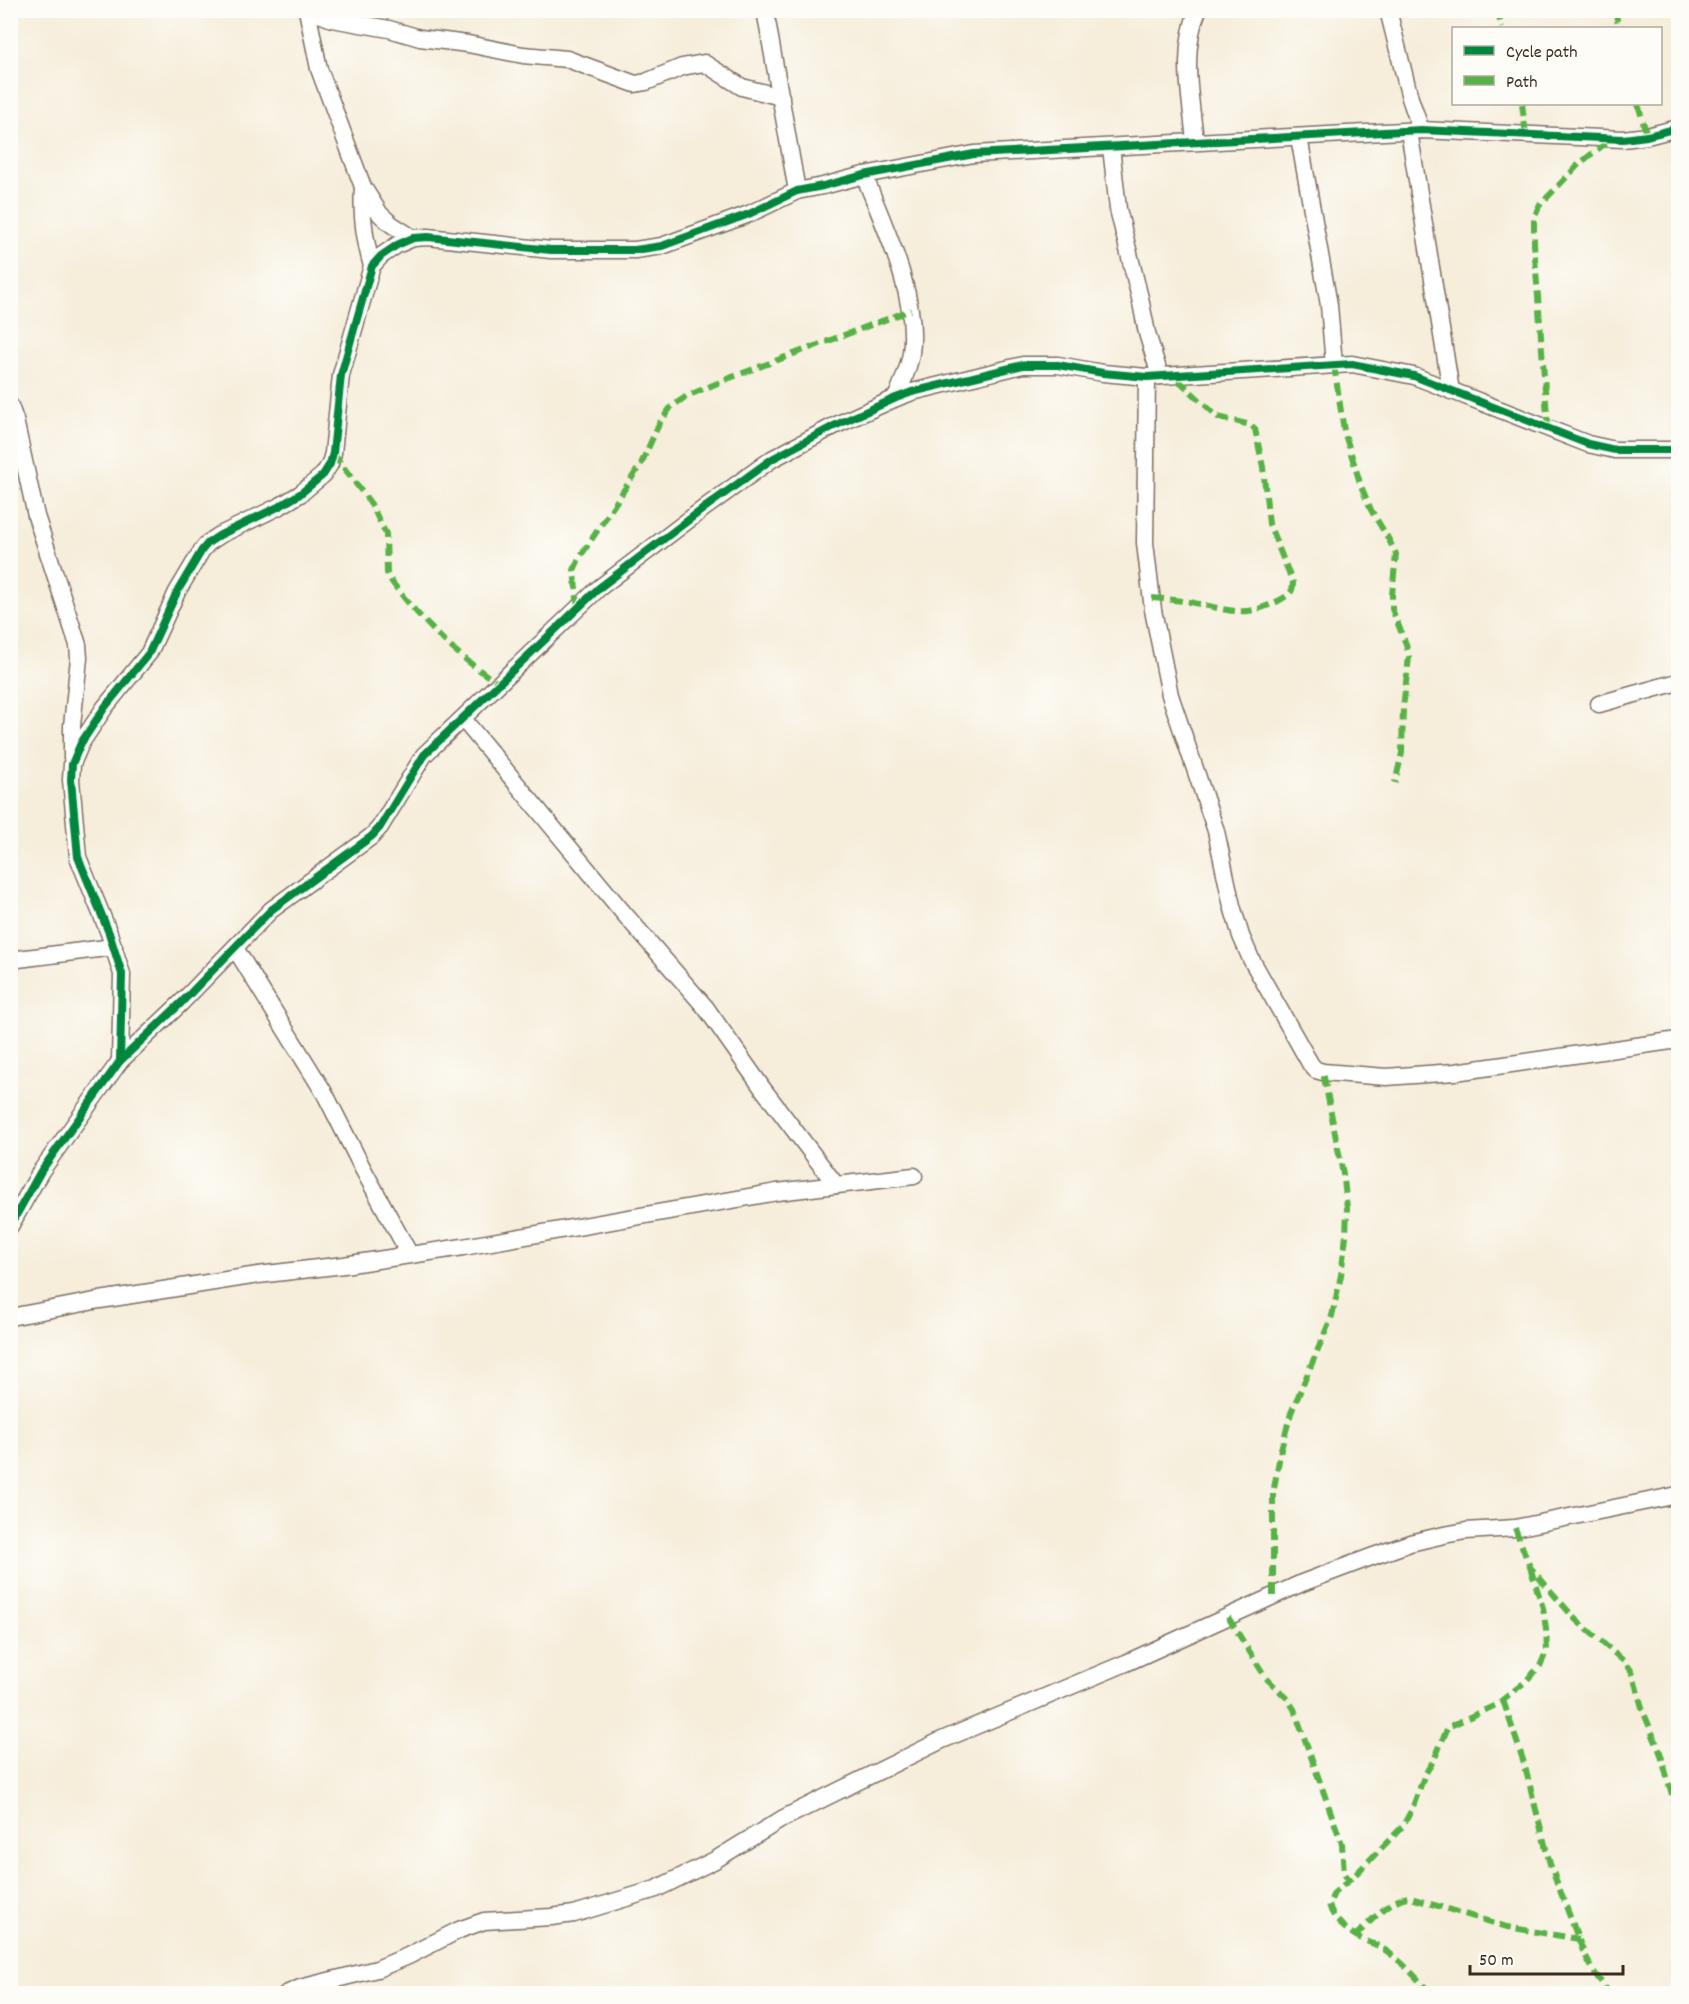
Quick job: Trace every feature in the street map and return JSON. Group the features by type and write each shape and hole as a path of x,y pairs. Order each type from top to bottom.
{"street":[{"path":"308,10 332,19 389,29 420,38 468,44 523,55 567,59 635,84 646,82 682,67 704,63 742,87 781,97"},
{"path":"308,10 319,69 363,188 380,214 413,238"},
{"path":"765,10 797,191"},
{"path":"1195,141 1187,51 1198,10"},
{"path":"1388,10 1410,98 1451,391"},
{"path":"72,764 81,743 105,707 149,653 177,592 208,543 280,506 300,494 323,475 333,453 341,375 372,266 388,250 413,238 428,237 551,250 635,250 662,246 749,214 797,191 864,175 974,154 1415,130 1623,139 1678,128"},
{"path":"1299,137 1329,305 1334,365"},
{"path":"1111,147 1118,208 1140,298 1153,377 1145,543 1154,610 1170,695 1216,831 1232,906 1241,936 1251,959 1311,1065 1323,1072 1386,1077 1455,1072 1678,1040"},
{"path":"864,175 895,254 911,310 911,354 896,398"},
{"path":"363,188 361,214 364,240 372,266"},
{"path":"10,1226 41,1172 120,1061 271,910 372,836 380,827 424,755 544,638 598,588 754,471 795,447 896,398 969,377 1023,365 1058,365 1103,373 1153,377 1352,364 1398,372 1588,444 1615,450 1678,450"},
{"path":"10,406 36,516 78,645 71,780 78,857 114,947 122,974 120,1061"},
{"path":"1599,704 1678,682"},
{"path":"463,719 621,910 706,1008 763,1089 836,1185"},
{"path":"10,960 114,947"},
{"path":"235,948 326,1094 363,1169 410,1255"},
{"path":"10,1317 258,1275 410,1255 720,1201 914,1176"},
{"path":"286,1994 300,1988 376,1969 408,1956 459,1930 484,1921 574,1914 656,1889 715,1860 818,1801 942,1740 1126,1663 1302,1583 1410,1543 1444,1534 1515,1528 1678,1495"}],"marked path":[{"path":"1497,10 1502,27"},
{"path":"1615,10 1619,27"},
{"path":"1522,105 1526,135"},
{"path":"1638,105 1647,136"},
{"path":"1548,429 1534,218 1539,206 1580,163 1608,139"},
{"path":"578,607 574,570 580,557 641,464 659,424 671,407 687,396 727,379 911,310"},
{"path":"1334,365 1344,431 1361,486 1371,510 1396,554 1392,609 1409,657 1403,708 1402,753 1395,783"},
{"path":"1152,598 1246,611 1267,606 1286,597 1293,586 1269,524 1263,467 1255,429 1251,425 1218,417 1173,375"},
{"path":"333,453 371,504 386,534 389,578 439,635 467,661 498,683"},
{"path":"1273,1596 1273,1494 1281,1449 1291,1413 1332,1316 1346,1236 1347,1208 1344,1179 1323,1072"},
{"path":"1515,1528 1530,1567 1575,1619 1626,1663 1632,1672 1643,1711 1660,1752 1678,1816"},
{"path":"1431,1994 1408,1969 1389,1953 1342,1926 1334,1916 1329,1904 1334,1893 1403,1826 1448,1727 1496,1705 1525,1682 1540,1666 1547,1650 1546,1629 1543,1608 1530,1567"},
{"path":"1228,1617 1266,1678 1287,1698 1294,1709 1342,1844 1344,1874 1349,1881"},
{"path":"1503,1700 1524,1763 1550,1864 1583,1951 1610,1994"},
{"path":"1355,1936 1386,1907 1408,1897 1507,1927 1579,1939"}],"cycle path":[{"path":"120,1061 122,974 109,933 78,857 71,780 72,764 81,743 105,707 149,653 177,592 208,543 300,494 323,475 330,464 341,375 372,266 381,256 397,245 413,238 428,237 551,250 635,250 662,246 749,214 797,191 864,175 974,154 1421,130 1623,139 1678,128"},
{"path":"10,1226 41,1171 120,1061 181,1003 271,910 372,836 380,827 424,755 599,588 772,459 834,426 912,392 1023,365 1058,365 1103,373 1147,377 1352,364 1414,376 1588,444 1615,450 1678,450"}]}
